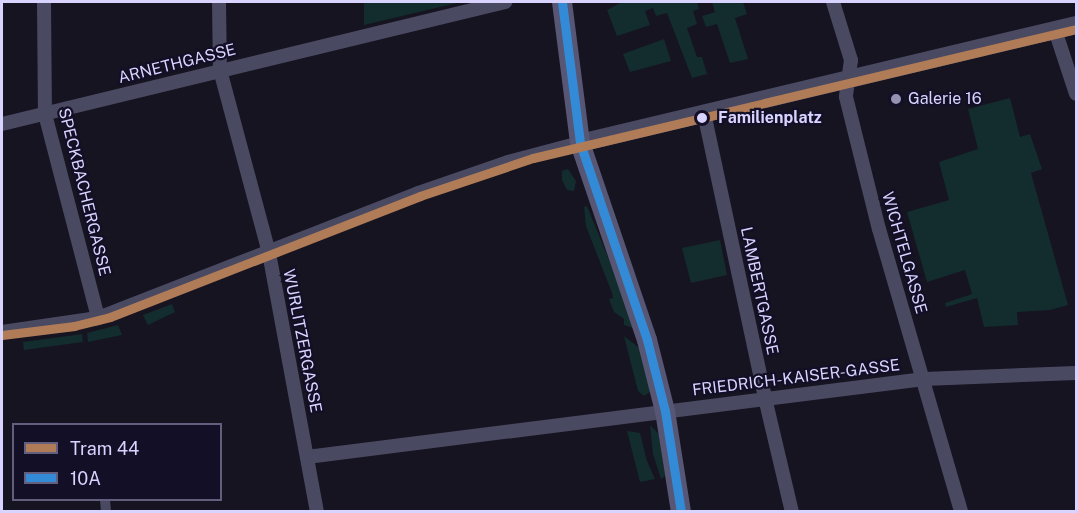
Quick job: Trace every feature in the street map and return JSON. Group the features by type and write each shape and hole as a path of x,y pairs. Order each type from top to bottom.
{"main road":[{"path":"562,2 580,143 628,276 647,340 665,411 681,512"}],"street":[{"name":"SPECKBACHERGASSE","path":"44,2 45,114 98,318"},
{"name":"WURLITZERGASSE","path":"219,2 220,70 269,253 316,512"},
{"name":"ARNETHGASSE","path":"2,124 505,2"},
{"name":"WICHTELGASSE","path":"833,2 851,60 846,97 901,308 924,379 961,512"},
{"path":"2,332 98,318 418,193 508,162 1077,25"},
{"path":"1055,30 1077,94"},
{"name":"LAMBERTGASSE","path":"704,113 765,399 792,512"},
{"name":"FRIEDRICH-KAISER-GASSE","path":"306,457 924,379 1077,373"}],"green space":[{"path":"364,2 461,2 364,25"},
{"path":"622,2 697,2 699,9 693,11 697,24 687,28 697,57 702,57 707,74 692,78 667,13 656,16 653,8 645,11 650,25 617,36 607,10"},
{"path":"712,2 743,2 747,14 735,18 748,59 730,63 717,24 706,27 702,16 715,12"},
{"path":"664,39 671,61 630,72 623,54"},
{"path":"1010,98 1020,137 1030,134 1042,169 1031,173 1068,305 1050,310 1017,312 1018,325 984,327 977,298 946,307 945,303 972,294 965,270 927,282 907,212 949,200 939,162 978,149 968,109"},
{"path":"568,169 576,181 574,191 567,190 562,180 562,171"},
{"path":"587,206 619,284 633,328 624,325 624,319 614,312 609,299 613,298 612,293 586,226 584,207"},
{"path":"720,240 727,275 691,283 682,248"},
{"path":"172,304 175,312 148,325 143,315"},
{"path":"118,325 122,335 88,342 87,333"},
{"path":"82,334 83,342 24,350 23,342"},
{"path":"624,336 642,350 650,392 644,396 638,391"},
{"path":"650,425 659,434 665,476 661,479 653,454"},
{"path":"627,431 640,433 647,461 655,479 640,482"}],"tram line":[{"name":"44","path":"2,335 74,326 110,317 420,196 533,158 1076,29"}],"transit line":[{"name":"10A","path":"562,2 580,143 647,340 665,411 681,512"}],"place":[{"name":"Galerie 16","path":"896,99"},
{"name":"Familienplatz","path":"702,118"}]}
